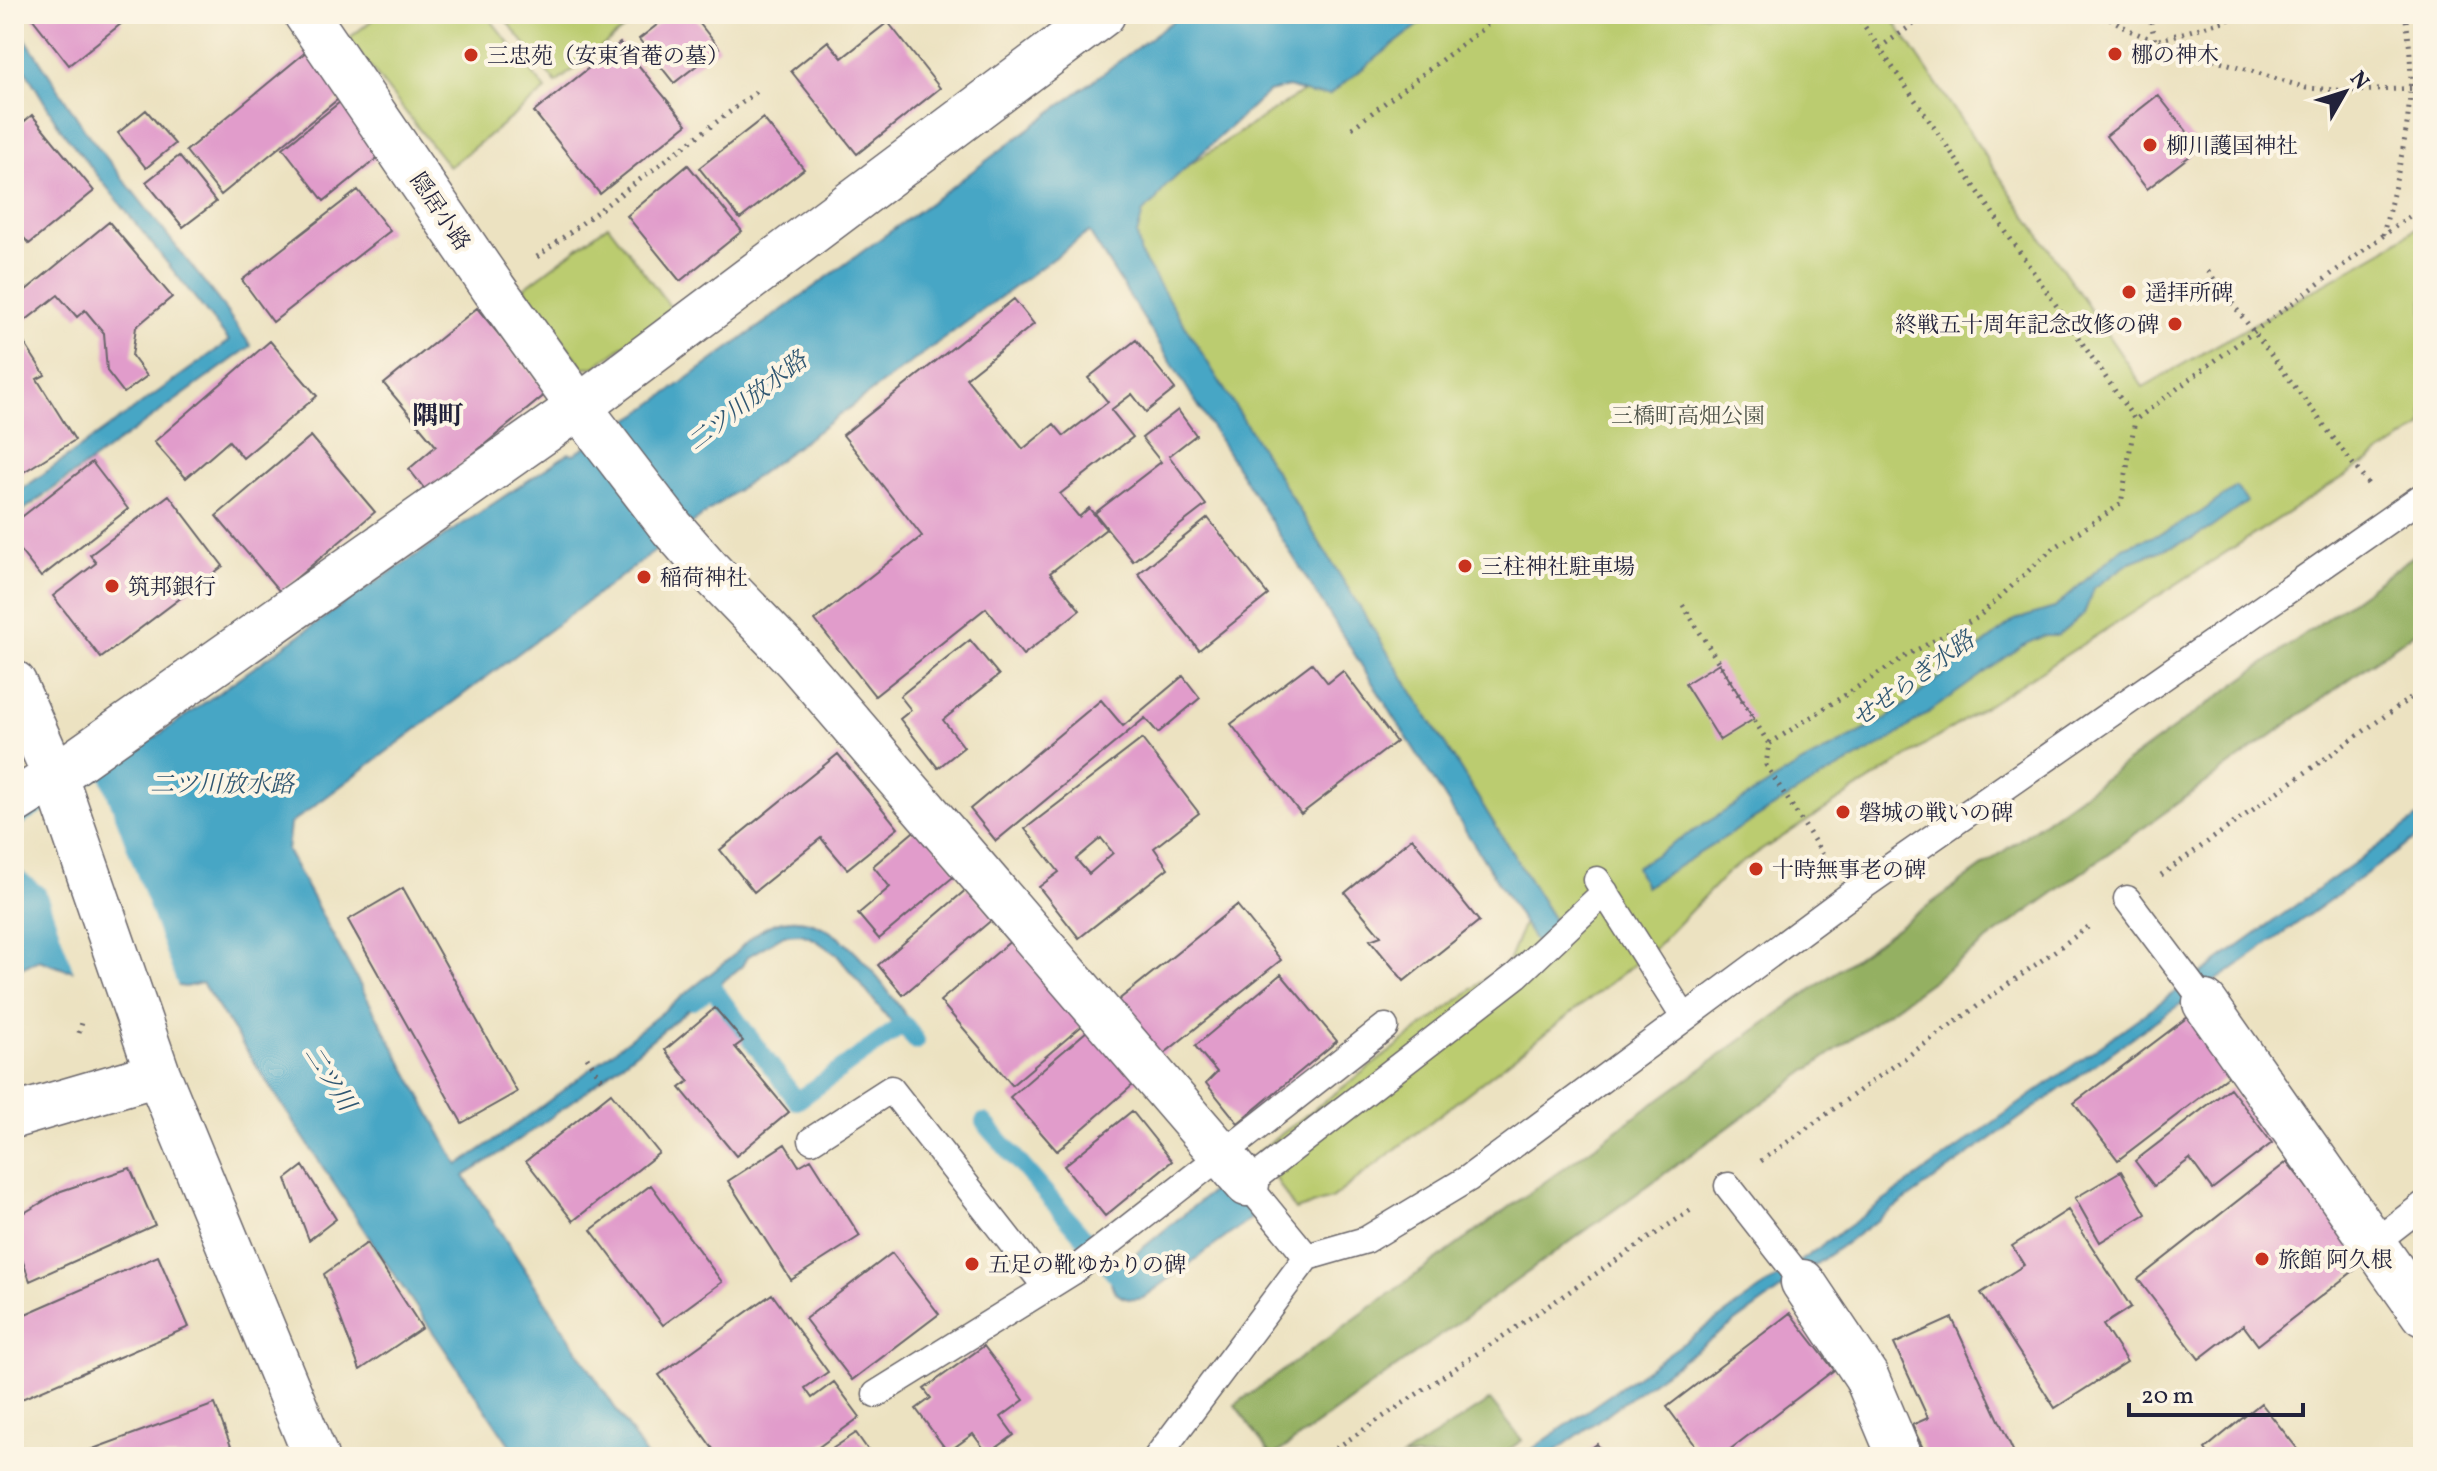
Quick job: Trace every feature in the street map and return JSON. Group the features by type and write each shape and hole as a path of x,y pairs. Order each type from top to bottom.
{"street":[{"name":"隠居小路","path":"306,14 494,289 672,528 796,660 1235,1170"},
{"path":"14,802 60,788 589,420 1103,14"},
{"path":"14,683 60,788 158,1074 316,1457"},
{"path":"2194,988 2423,1314"},
{"path":"14,1116 158,1074"},
{"path":"1795,1273 1866,1376 1900,1457"}],"lane":[{"path":"1157,1457 1307,1257 1366,1240 1469,1178 1849,896 2423,496"},
{"path":"876,1394 1047,1288 1098,1252 1235,1170 1517,975 1600,884 1684,1017"},
{"path":"2127,899 2194,988"},
{"path":"1235,1170 1385,1027"},
{"path":"812,1140 891,1089 1047,1288"},
{"path":"1235,1170 1307,1257"},
{"path":"1728,1186 1795,1273"},
{"path":"2374,1243 2423,1205"}],"path":[{"path":"1352,128 1502,14"},
{"path":"1856,14 2135,420"},
{"path":"1879,48 1928,14"},
{"path":"2103,14 2155,41 2306,88 2352,91 2423,88"},
{"path":"2149,14 2155,41"},
{"path":"2155,41 2248,14"},
{"path":"2383,236 2408,133 2412,50 2405,14"},
{"path":"494,289 759,90"},
{"path":"1769,744 1909,654 1977,618 2051,550 2121,504 2135,420 2423,206"},
{"path":"2208,271 2393,517"},
{"path":"1683,605 1769,744 1766,765 1849,896"},
{"path":"1323,1457 1728,1186 1816,1119 2423,689"},
{"path":"587,1057 604,1083"}],"green space":[{"path":"380,14 429,14 432,18 436,14 486,14 546,90 449,167 348,39"},
{"path":"501,14 643,14 556,83"},
{"name":"三橋町高畑公園","path":"1412,14 1889,14 2143,387 2384,250 2423,223 2423,426 1729,871 1654,949 1331,1199 1295,1210 1259,1151 1508,962 1530,907 1112,215 1299,94"},
{"path":"608,225 672,309 595,367 583,367 524,288"},
{"path":"2423,549 2423,626 1272,1457 1235,1405"},
{"path":"1490,1400 1522,1440 1499,1457 1403,1457"}],"water":[{"path":"1182,14 1433,14 1329,95 1310,94 1289,87 1268,92 1165,187 1155,202 1143,212 1137,235 1141,255 1554,920 1577,902 1543,954 1089,232 290,824 287,851 458,1165 598,1063 763,929 790,920 816,924 840,939 863,960 922,1037 909,1044 837,955 801,934 784,935 747,957 742,966 572,1102 464,1176 647,1457 518,1457 202,983 185,987 64,969 39,960 14,971 14,825 105,773 355,596 569,453 574,454 640,413 946,191"},
{"path":"14,21 87,133 251,346 14,517 14,495 229,341 60,128 14,51"},
{"path":"2236,487 2247,502 2211,528 2131,562 2094,588 2084,614 2058,636 2044,636 2022,646 1893,738 1806,787 1645,887 1636,867 1802,763 1886,719 2015,620 2054,608 2123,547 2165,532 2200,513"},
{"path":"2423,814 2423,833 2229,972 2161,1017 1547,1457 1521,1457 1775,1279"},
{"path":"1217,1187 1234,1190 1252,1218 1143,1298 1124,1298 1116,1292 1111,1274"}],"pier":[{"path":"101,778 179,990 75,975 45,889 14,864 14,830"}],"building":[{"path":"29,14 115,14 122,23 69,65"},
{"path":"671,14 692,14 719,48 674,83 639,39"},
{"path":"888,22 940,88 857,154 791,71 828,41 842,58"},
{"path":"620,43 687,124 600,194 534,112"},
{"path":"307,51 343,95 221,195 186,151"},
{"path":"2158,95 2200,148 2147,189 2106,136"},
{"path":"340,102 381,155 324,201 283,148"},
{"path":"146,110 175,144 146,168 118,133"},
{"path":"32,115 94,191 29,244 14,226 14,130"},
{"path":"763,118 804,169 740,219 699,168"},
{"path":"179,156 216,202 183,227 146,182"},
{"path":"688,165 742,231 680,281 627,216"},
{"path":"358,190 390,231 273,322 242,280"},
{"path":"109,222 172,297 136,327 132,356 147,376 124,393 107,371 104,333 85,310 77,317 58,295 26,320 14,306 14,300"},
{"path":"1014,299 1034,324 966,378 1023,449 1054,424 1064,436 1108,402 1088,378 1136,340 1175,389 1146,412 1132,394 1111,410 1133,437 1060,494 1079,517 1089,508 1106,529 1050,573 1080,610 1023,655 986,608 875,696 815,620 922,536 843,435"},
{"path":"477,308 547,393 427,492 409,469 436,446 384,384"},
{"path":"14,327 45,375 37,379 75,440 14,478"},
{"path":"270,341 317,396 243,458 229,441 186,478 154,442"},
{"path":"1178,410 1196,435 1169,456 1206,505 1133,561 1095,513 1161,462 1142,438"},
{"path":"311,436 375,512 280,592 216,516"},
{"path":"92,462 128,509 41,577 14,543 14,523"},
{"path":"169,495 223,566 101,658 53,596 96,563 90,555"},
{"path":"1208,518 1268,595 1199,650 1138,574"},
{"path":"970,640 999,675 943,720 964,747 938,768 900,719 911,710 900,696"},
{"path":"1312,663 1328,683 1343,671 1396,742 1301,814 1231,724"},
{"path":"1719,663 1754,719 1720,740 1685,684"},
{"path":"1183,676 1200,698 1158,733 1145,718 996,841 970,809 1101,700 1123,726"},
{"path":"1142,739 1199,813 1154,848 1168,868 1079,938 1039,887 1059,872 1025,829","holes":["1101,838 1113,853 1089,874 1076,859"]},
{"path":"838,754 898,828 847,869 821,838 754,892 720,850"},
{"path":"919,827 958,873 879,939 858,914 890,887 873,866"},
{"path":"1412,838 1479,921 1404,981 1370,940 1381,936 1345,893"},
{"path":"403,888 517,1092 462,1123 348,920"},
{"path":"968,888 994,918 903,995 878,965"},
{"path":"1237,905 1281,960 1161,1056 1116,1002"},
{"path":"1012,940 1083,1025 1012,1085 940,1001"},
{"path":"1281,974 1337,1041 1238,1123 1206,1083 1217,1072 1195,1046"},
{"path":"715,1008 743,1041 735,1047 789,1112 736,1156 680,1088 689,1081 665,1050"},
{"path":"2188,1017 2232,1073 2118,1160 2074,1103"},
{"path":"1094,1025 1141,1078 1057,1151 1010,1097"},
{"path":"2230,1088 2272,1143 2212,1189 2190,1159 2154,1186 2135,1161"},
{"path":"611,1093 659,1153 573,1221 526,1161"},
{"path":"1132,1111 1172,1161 1105,1216 1064,1166"},
{"path":"785,1144 799,1166 811,1159 860,1236 791,1280 728,1181"},
{"path":"2287,1162 2365,1262 2258,1345 2243,1325 2199,1359 2138,1279"},
{"path":"303,1166 336,1219 309,1240 286,1179"},
{"path":"130,1168 155,1225 30,1281 14,1237 14,1219 61,1191"},
{"path":"2121,1171 2146,1214 2100,1242 2075,1198"},
{"path":"651,1185 722,1282 663,1325 591,1230"},
{"path":"2068,1210 2131,1307 2103,1325 2127,1362 2055,1408 1981,1293 2024,1265 2012,1246"},
{"path":"367,1243 422,1328 360,1370 324,1274"},
{"path":"892,1253 939,1314 852,1380 805,1319"},
{"path":"158,1256 189,1327 17,1401 14,1394 14,1319"},
{"path":"772,1294 828,1372 805,1388 812,1398 834,1382 860,1417 805,1457 719,1457 659,1375"},
{"path":"1790,1313 1834,1370 1720,1457 1704,1457 1667,1407"},
{"path":"1952,1318 2016,1457 1927,1457 1912,1425 1928,1418 1894,1344"},
{"path":"984,1346 1024,1400 1001,1417 1014,1435 988,1454 973,1434 948,1452 916,1409 931,1398 924,1389"},
{"path":"2261,1403 2304,1457 2211,1457 2205,1449"},
{"path":"215,1404 235,1457 71,1457"},
{"path":"856,1433 873,1457 820,1457"},
{"path":"1597,1444 1606,1457 1580,1457"}],"waterway":[{"path":"693,1001 712,987 797,1101 904,1024 916,1041"},
{"path":"984,1122 1126,1286 1129,1283"}],"place":[{"name":"梛の神木","path":"2115,54"},
{"name":"三忠苑（安東省菴の墓）","path":"471,55"},
{"name":"柳川護国神社","path":"2150,145"},
{"name":"遥拝所碑","path":"2129,292"},
{"name":"終戦五十周年記念改修の碑","path":"2175,324"},
{"name":"三柱神社駐車場","path":"1465,566"},
{"name":"稲荷神社","path":"644,577"},
{"name":"筑邦銀行","path":"112,586"},
{"name":"磐城の戦いの碑","path":"1843,812"},
{"name":"十時無事老の碑","path":"1756,869"},
{"name":"旅館 阿久根","path":"2262,1259"},
{"name":"五足の靴ゆかりの碑","path":"972,1264"}],"district":[{"name":"隅町","path":"438,415"}],"water label":[{"name":"二ツ川放水路","path":"747,401"},
{"name":"せせらぎ水路","path":"1913,679"},
{"name":"二ツ川放水路","path":"222,784"},
{"name":"二ツ川","path":"330,1078"}]}
